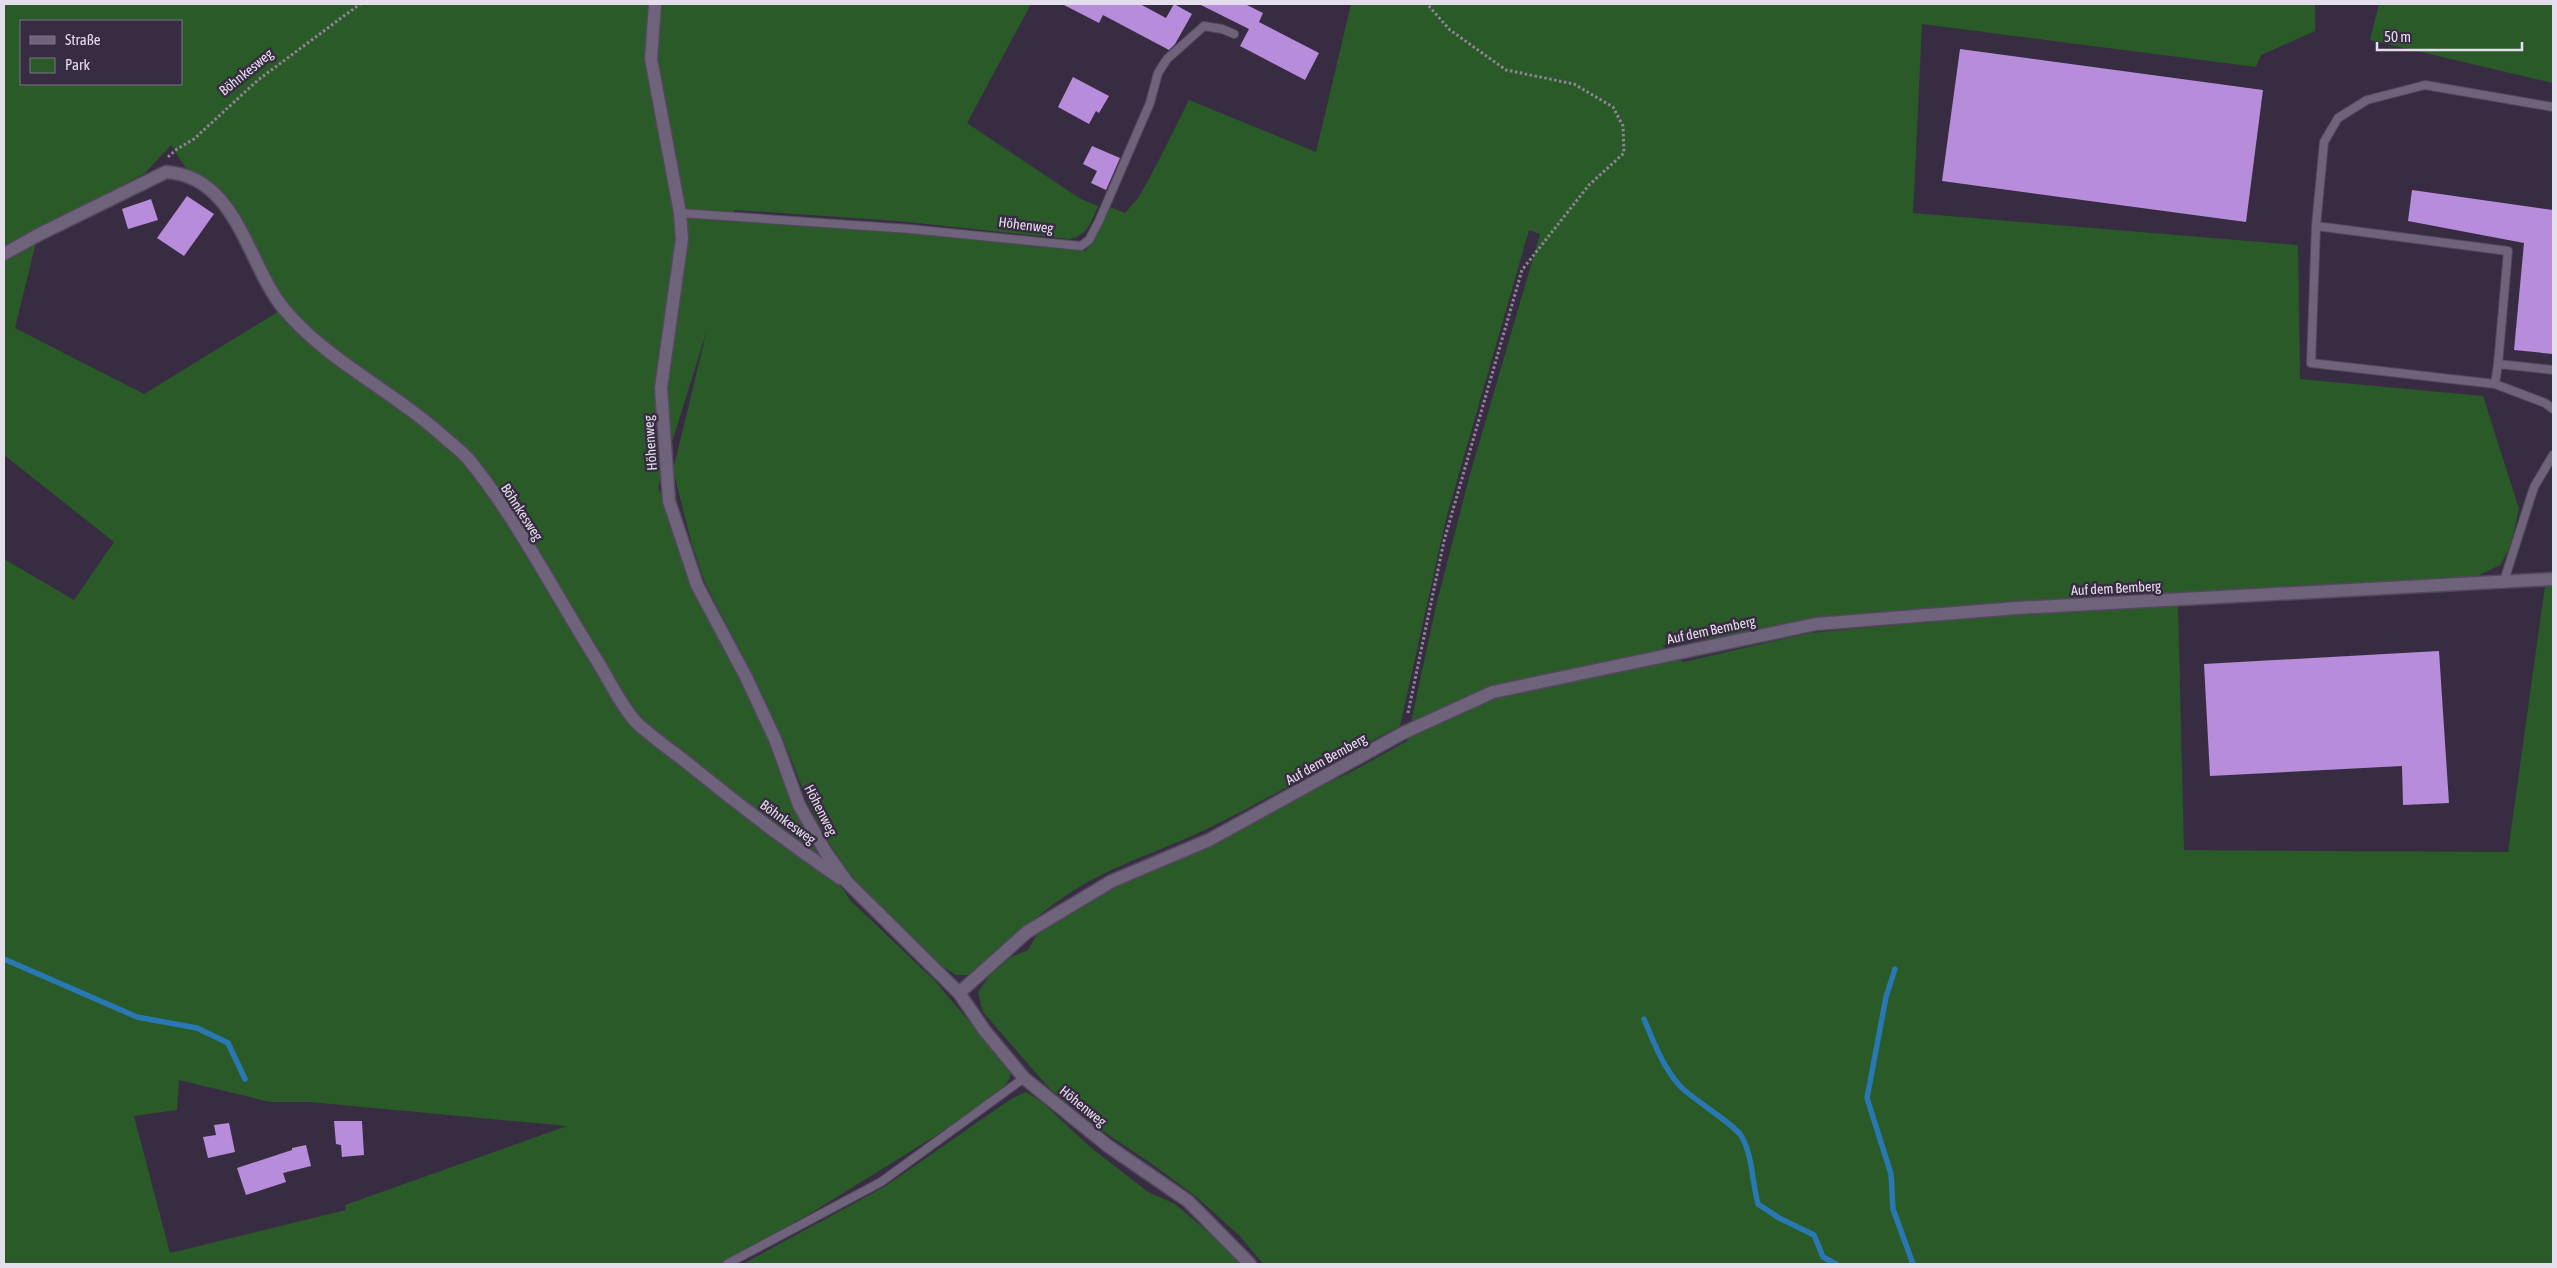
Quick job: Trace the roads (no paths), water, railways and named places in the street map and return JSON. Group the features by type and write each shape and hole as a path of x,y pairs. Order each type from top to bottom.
{"street":[{"name":"Höhenweg","path":"655,4 651,59 680,213 682,239 661,388 669,500 697,585 746,676 775,739 799,806 825,851 847,882 959,993 985,1031 1024,1078 1108,1146 1188,1201 1250,1264"},
{"name":"Böhnkesweg","path":"4,254 40,234 166,172 190,176 205,184 220,198 236,222 268,286 299,326 328,352 422,416 468,459 509,515 556,596 636,721 780,837 847,882"},
{"name":"Auf dem Bemberg","path":"959,993 1027,932 1112,881 1208,840 1403,734 1493,692 1816,624 2017,608 2553,580"}],"lane":[{"name":"Höhenweg","path":"680,213 910,229 1081,246 1089,240 1099,221 1150,103 1158,73 1167,59 1204,26 1222,29 1234,34"},
{"path":"2553,107 2425,85 2367,100 2338,118 2324,142 2316,226 2311,363 2495,384 2545,403 2553,409"},
{"path":"2316,226 2508,251 2495,384"},
{"path":"2498,364 2553,370"},
{"path":"2503,584 2534,487 2553,455"},
{"path":"727,1264 882,1182 1024,1078"}],"waterway":[{"path":"4,959 137,1017 197,1028 228,1043 245,1079"},
{"path":"1895,969 1886,997 1867,1098 1891,1174 1893,1209 1913,1264"},
{"path":"1644,1019 1655,1046 1674,1079 1742,1137 1746,1145 1758,1204 1779,1218 1814,1235 1823,1257 1836,1264"}]}
